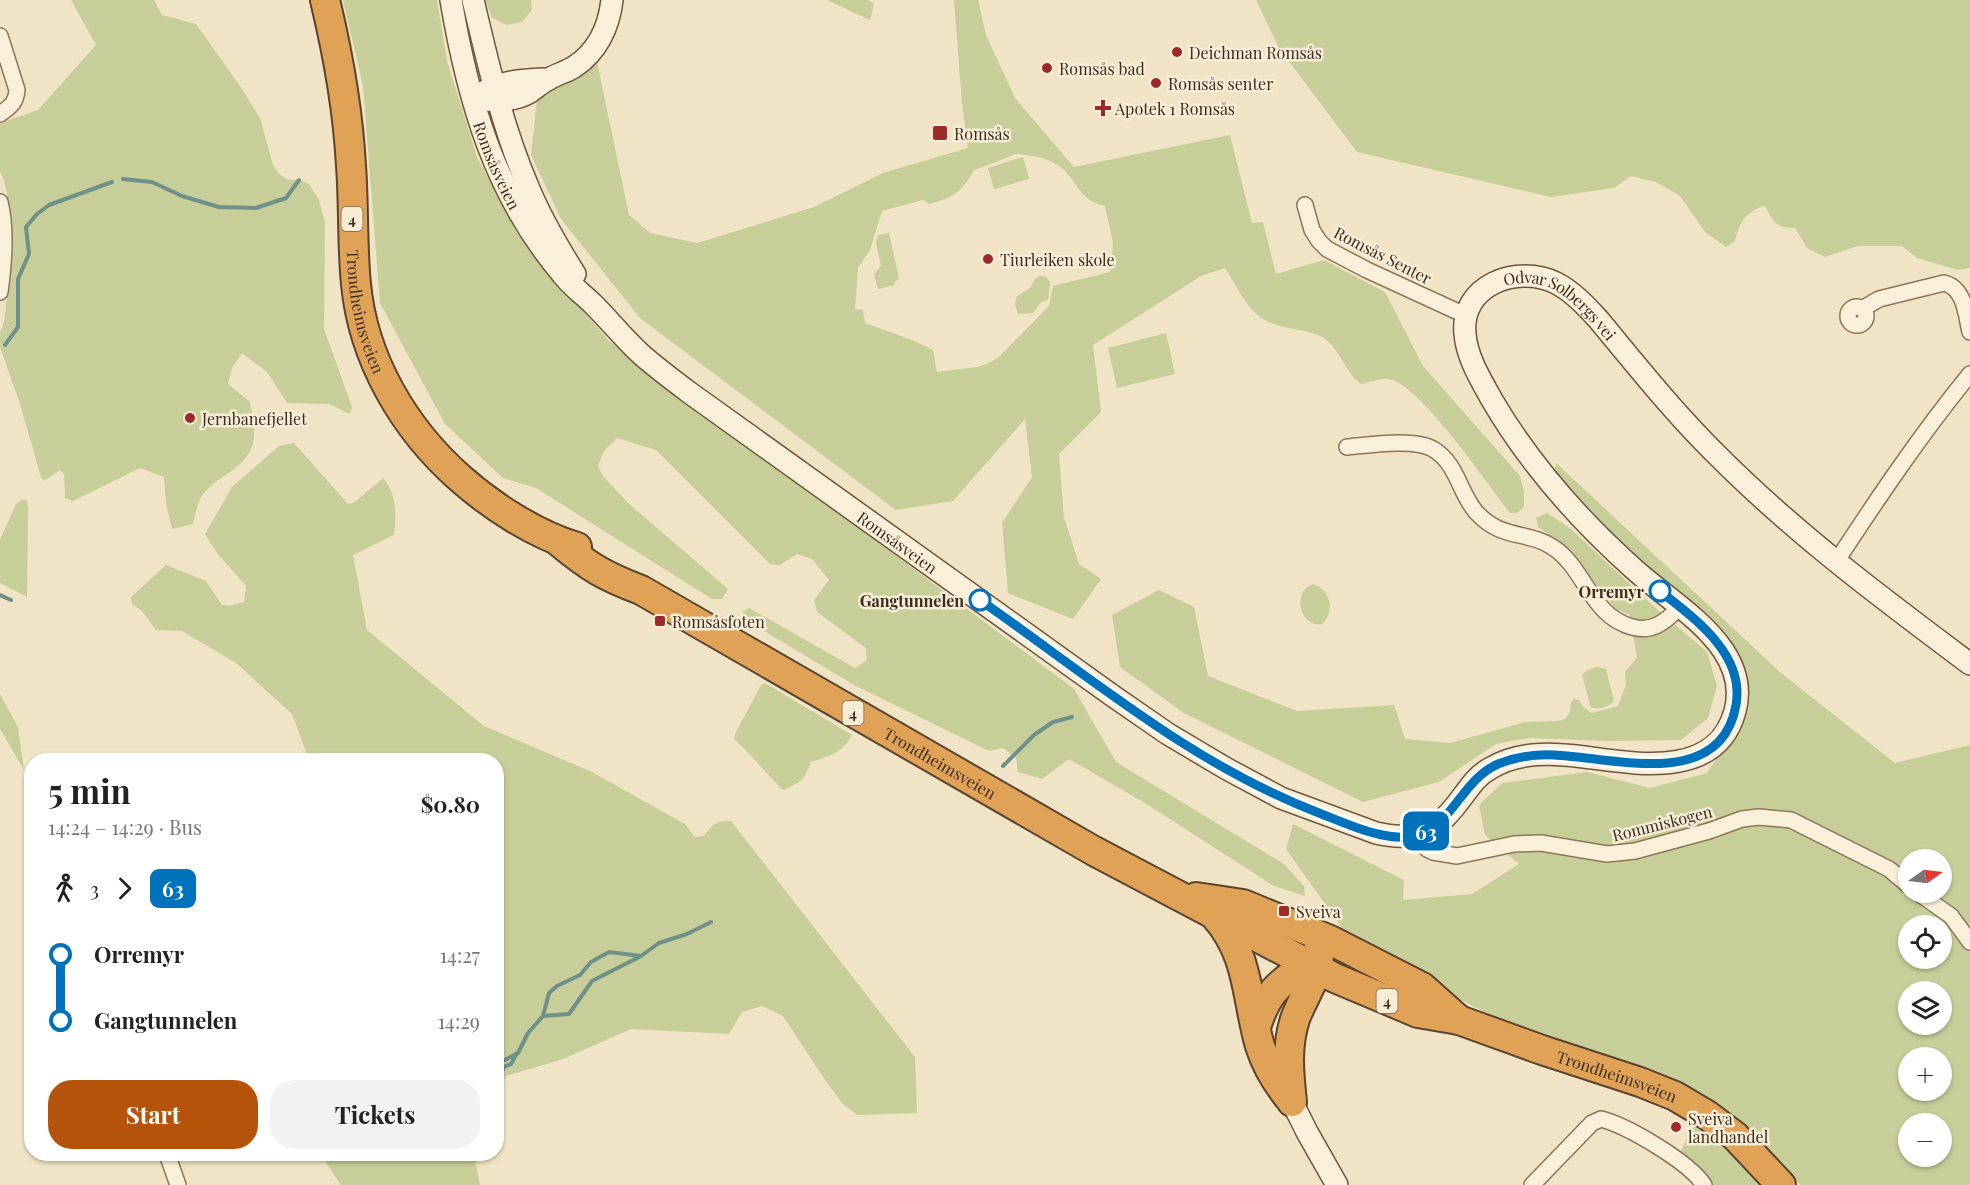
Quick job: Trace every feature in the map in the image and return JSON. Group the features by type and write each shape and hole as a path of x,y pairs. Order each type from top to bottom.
{"highway":[{"name":"Trondheimsveien","path":"325,0 348,126 357,292 364,327 377,364 402,412 441,460 484,498 559,542 607,578 641,590 1094,851 1179,896 1418,1013 1459,1020 1675,1096 1707,1115 1735,1136 1781,1185"},
{"name":"Trondheimsveien","path":"1179,896 1202,897 1243,904 1330,940 1422,987 1459,1020"},
{"path":"1211,911 1225,929 1242,962 1260,1045 1282,1090 1292,1102"},
{"path":"1257,1024 1267,998 1276,986 1315,963"},
{"path":"1292,1102 1289,1072 1290,1039 1315,963"}],"street":[{"name":"Romsåsveien","path":"451,0 472,99 489,152 516,207 564,278 594,305 643,356 1168,734 1236,774 1302,807 1391,837 1417,834"},
{"name":"Romsåsveien","path":"473,0 496,93 530,192 594,305"},
{"path":"472,99 496,93 528,94 549,79 574,67 596,46 606,27 612,0"},
{"path":"0,36 16,90 16,98 14,104 0,114"},
{"path":"0,202 4,233 0,292"},
{"name":"Romsås Senter","path":"1305,205 1315,237 1327,249 1467,316"},
{"name":"Odvar Solbergs vei","path":"1467,316 1469,308 1479,294 1508,277 1526,275 1539,277 1555,282 1569,291 1596,317 1686,423 1719,458 1836,562 1970,664"},
{"path":"1862,309 1879,298 1944,283 1953,286 1960,295 1970,332"},
{"path":"1417,834 1438,825 1446,818 1480,775 1514,758 1553,755 1627,763 1666,764 1696,756 1721,738 1730,725 1738,696 1736,680 1723,650 1696,621 1637,572 1591,528 1568,505 1533,462 1500,414 1476,369 1466,343 1467,316"},
{"path":"1836,562 1887,484 1970,374"},
{"path":"1347,447 1418,444 1432,448 1450,465 1478,513 1506,533 1555,548 1604,610 1620,623 1646,629 1656,627 1680,607"},
{"name":"Rommiskogen","path":"1417,834 1427,849 1457,856 1514,844 1541,843 1607,854 1635,851 1709,831 1742,819 1759,817 1791,820 1889,869 1898,877"},
{"path":"1933,903 1952,916 1970,942"},
{"path":"1292,1102 1337,1185"},
{"path":"1532,1185 1592,1123 1601,1119 1673,1156 1693,1171 1704,1185"},
{"path":"169,1161 178,1185"}],"green space":[{"path":"71,0 154,0 162,15 196,24 260,118 273,165 279,174 289,180 300,180 309,184 319,200 325,223 324,329 352,407 350,414 329,404 287,403 267,372 242,353 232,368 228,384 250,402 254,435 250,452 237,467 203,494 198,503 193,524 172,529 166,504 164,477 140,468 73,501 65,498 64,474 60,470 44,481 0,347 0,333 4,322 10,271 12,218 0,171 0,123 38,110 96,45"},
{"path":"343,0 437,0 447,61 477,157 519,236 609,341 1074,689 1116,762 1284,864 1304,886 1305,896 1274,886 1145,803 1069,759 1042,779 1018,772 1016,758 1003,748 989,751 854,685 744,619 743,612 749,608 855,668 867,660 866,648 817,612 814,600 829,580 812,559 797,554 780,565 770,564 656,450 617,438 604,451 598,466 603,476 628,503 728,589 722,599 712,599 536,488 503,478 445,424 380,303 363,86"},
{"path":"485,0 531,0 532,10 522,22 507,25 492,18"},
{"path":"827,0 868,0 874,4 870,20"},
{"path":"954,0 978,0 986,35 1015,98 1074,167 1230,135 1252,223 1263,222 1276,274 1324,260 1385,292 1423,366 1520,476 1524,492 1524,507 1517,513 1510,513 1453,437 1418,398 1402,385 1389,379 1361,384 1350,373 1327,340 1314,333 1269,322 1257,314 1246,302 1225,268 1201,276 1093,345 1101,412 1059,454 1064,517 1079,564 1101,579 1073,619 1008,593 1002,523 1032,477 1025,419 953,501 896,510 640,318 561,219 531,155 538,90 597,62 629,215 650,233 697,243 814,207 883,173 968,148","holes":["1015,154 1041,158 1054,163 1064,170 1085,196 1105,206 1113,243 1110,272 1053,286 1049,306 999,357 987,364 937,372 933,350 865,323 863,310 855,309 858,268 870,250 882,211 923,200 929,204 944,199 961,189 974,170"]},
{"path":"1256,0 1970,0 1970,268 1958,270 1917,258 1902,246 1858,246 1825,257 1807,248 1795,228 1783,227 1776,223 1765,206 1753,211 1745,218 1735,241 1726,247 1705,232 1680,196 1656,182 1631,176 1614,188 1551,197 1357,152 1279,48"},
{"path":"1023,157 1029,179 994,189 988,168"},
{"path":"889,233 899,278 894,283 895,285 878,289 874,274 881,266 876,243 878,235"},
{"path":"1040,276 1046,277 1050,282 1048,300 1041,302 1033,313 1018,314 1015,304 1017,296 1030,288 1035,279"},
{"path":"1166,333 1175,374 1117,388 1108,348"},
{"path":"294,443 348,504 355,502 383,478 388,484 395,513 394,535 353,555 367,630 484,726 592,772 685,824 695,837 704,836 718,822 731,821 915,1057 917,1113 857,1115 843,1104 825,1080 783,1016 762,1006 742,1012 729,1034 631,1029 563,1059 506,1076 504,1080 504,753 306,753 292,714 236,663 182,631 156,630 142,611 132,604 131,597 166,565 206,581 222,605 230,606 244,602 246,586 217,553 205,534 232,487 279,446"},
{"path":"1556,463 1781,673 1895,763 1970,745 1970,1185 1801,1185 1701,1096 1514,1027 1355,946 1286,849 1293,824 1404,880 1403,900 1472,894 1519,864 1485,835 1479,805 1502,783 1587,772 1650,788 1707,773 1746,714 1739,657 1552,480"},
{"path":"27,500 28,508 27,597 0,583 0,540 16,504"},
{"path":"1547,513 1571,529 1651,604 1707,652 1717,686 1708,718 1681,740 1606,741 1529,738 1496,744 1439,782 1363,802 1184,713 1120,667 1112,615 1159,590 1194,607 1208,676 1297,711 1394,705 1405,739 1450,743 1525,722 1558,721 1565,719 1574,699 1579,700 1583,707 1592,713 1618,706 1626,685 1625,672 1637,658 1630,615 1616,609 1564,545 1538,527 1536,518"},
{"path":"1313,584 1324,591 1329,601 1329,613 1322,624 1314,624 1308,620 1301,608 1302,594"},
{"path":"1597,667 1606,669 1614,701 1604,708 1591,708 1582,675"},
{"path":"765,683 852,735 840,750 811,762 801,780 783,790 734,739 761,685"},
{"path":"0,694 18,727 24,770 0,729"},
{"path":"1694,1123 1725,1145 1766,1185 1704,1185 1677,1159"},
{"path":"325,1161 475,1161 480,1185 341,1185"}],"waterway":[{"path":"123,179 152,182 182,196 219,207 256,208 286,198 299,180"},
{"path":"5,345 18,327 18,279 29,254 26,227 49,205 112,182"},
{"path":"0,595 11,600"},
{"path":"1003,766 1034,735 1053,722 1072,717"},
{"path":"504,1060 518,1053 528,1033 543,1016 549,993 557,986 580,975 591,962 609,952 641,956 659,943 687,934 711,922"},
{"path":"543,1016 569,1014 592,981 641,956"},
{"path":"504,1067 511,1064 517,1053"}],"bus line":[{"name":"63","path":"980,600 1140,715 1227,769 1302,807 1352,826 1391,837 1404,837 1438,825 1480,775 1514,758 1553,755 1627,763 1666,764 1696,756 1721,738 1730,725 1738,696 1731,665 1712,636 1660,591"}],"place":[{"name":"Deichman Romsås","path":"1177,52"},
{"name":"Romsås bad","path":"1047,68"},
{"name":"Romsås senter","path":"1156,83"},
{"name":"Apotek 1 Romsås","path":"1103,108"},
{"name":"Romsås","path":"940,133"},
{"name":"Tiurleiken skole","path":"988,259"},
{"name":"Jernbanefjellet","path":"190,418"},
{"name":"Orremyr","path":"1660,591"},
{"name":"Gangtunnelen","path":"980,600"},
{"name":"Romsåsfoten","path":"660,621"},
{"name":"Sveiva","path":"1284,911"},
{"name":"Sveiva landhandel","path":"1676,1127"}]}
